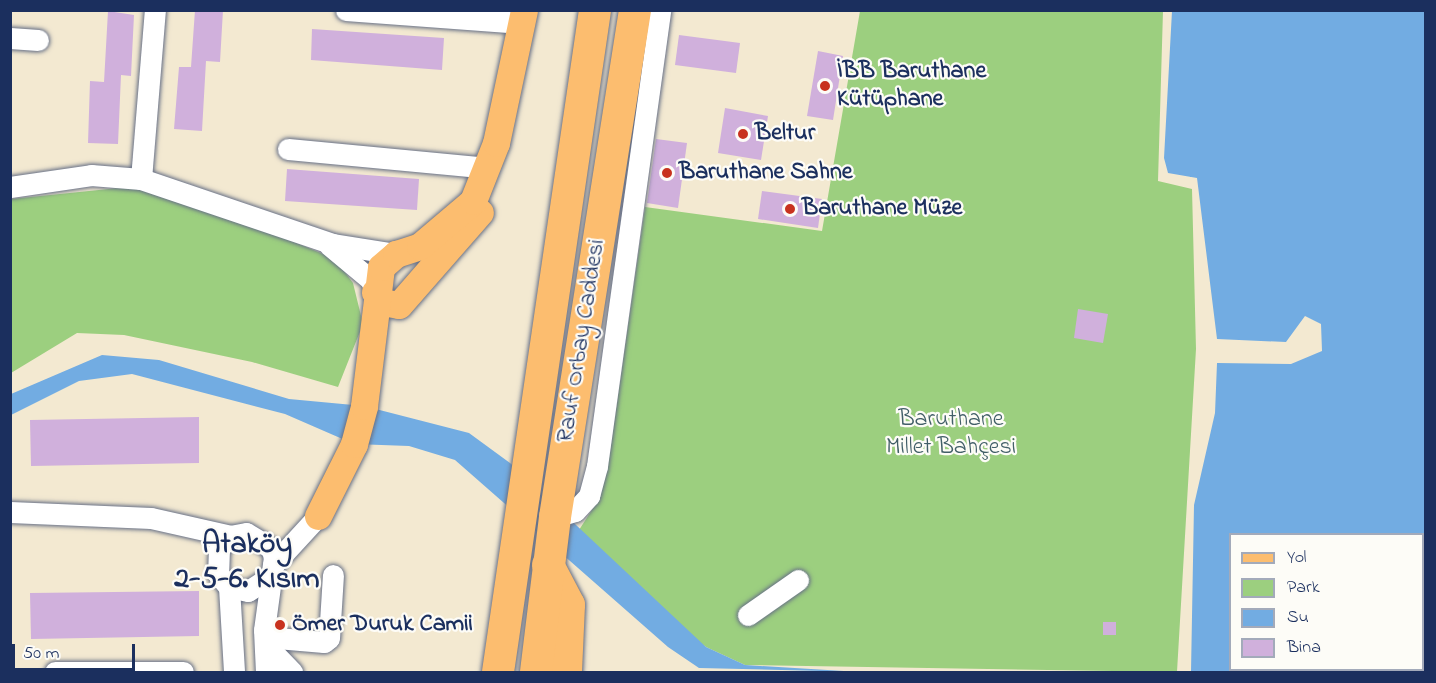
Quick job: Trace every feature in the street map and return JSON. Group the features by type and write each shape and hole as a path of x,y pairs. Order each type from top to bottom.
{"highway":[{"name":"Rauf Orbay Caddesi","path":"498,672 511,556 596,10"},
{"name":"Rauf Orbay Caddesi","path":"536,672 555,517 635,10"},
{"path":"549,565 569,605 566,672"}],"main road":[{"path":"364,406 375,292 381,267 396,254 420,246 461,215 488,168 523,17"},
{"path":"375,292 392,307 408,297 496,187 515,113 525,44 523,17"},
{"path":"318,516 354,444 364,406 412,284 409,265 396,254"}],"street":[{"path":"141,179 155,10"},
{"path":"346,10 523,17"},
{"path":"555,517 575,511 589,496 597,466 660,10"},
{"path":"10,38 38,40"},
{"path":"288,149 488,168"},
{"path":"10,187 91,176 141,179 319,237 396,254"},
{"path":"319,237 371,280 375,292"},
{"path":"10,512 178,521 231,536 246,532 265,540 318,516"},
{"path":"229,587 248,591 272,570 318,516"},
{"path":"178,521 216,557 218,574 229,587 234,672"},
{"path":"216,557 231,536"},
{"path":"265,540 272,570 265,641 266,672"},
{"path":"265,641 324,642 329,638 333,575"},
{"path":"748,615 798,580"},
{"path":"265,641 292,672"},
{"path":"55,672 183,672"}],"green space":[{"name":"Baruthane Millet Bahçesi","path":"860,11 1163,11 1158,181 1192,189 1196,349 1177,672 745,665 706,647 677,625 579,530 599,499 610,452 645,207 822,231"},
{"path":"128,187 196,201 335,259 353,283 363,324 338,387 252,362 124,335 77,333 11,373 11,199"}],"water":[{"path":"1172,11 1425,11 1425,672 1191,672 1194,505 1215,413 1217,363 1291,364 1322,351 1321,324 1305,316 1286,342 1217,339 1197,178 1168,173 1164,158"},
{"path":"102,355 159,360 289,399 364,406 469,433 510,463 706,647 745,665 860,672 699,668 668,647 455,460 409,446 354,444 285,414 132,374 79,381 11,415 11,394"}],"building":[{"path":"195,10 223,10 220,62 206,61 202,131 174,129 179,67 191,67"},
{"path":"108,11 134,15 131,76 121,75 118,144 88,143 90,81 104,82"},
{"path":"312,29 444,38 442,70 311,60"},
{"path":"679,35 740,43 736,73 675,65"},
{"name":"İBB Baruthane Kütüphane","path":"818,51 843,56 833,120 807,116"},
{"name":"Beltur","path":"725,108 768,116 761,160 718,153"},
{"name":"Baruthane Sahne","path":"656,139 687,143 678,208 647,203"},
{"path":"287,169 419,179 417,210 285,201"},
{"name":"Baruthane Müze","path":"762,191 822,199 818,228 758,219"},
{"path":"1078,309 1108,314 1103,343 1074,338"},
{"path":"199,417 199,463 31,466 30,420"},
{"path":"199,591 199,636 31,639 30,593"},
{"path":"1103,622 1116,622 1116,635 1103,635"}],"place":[{"name":"İBB Baruthane Kütüphane","path":"825,86"},
{"name":"Beltur","path":"743,134"},
{"name":"Baruthane Sahne","path":"667,173"},
{"name":"Baruthane Müze","path":"790,209"},
{"name":"Ömer Duruk Camii","path":"280,625"}],"district":[{"name":"Ataköy 2-5-6. Kısım","path":"247,562"}]}
